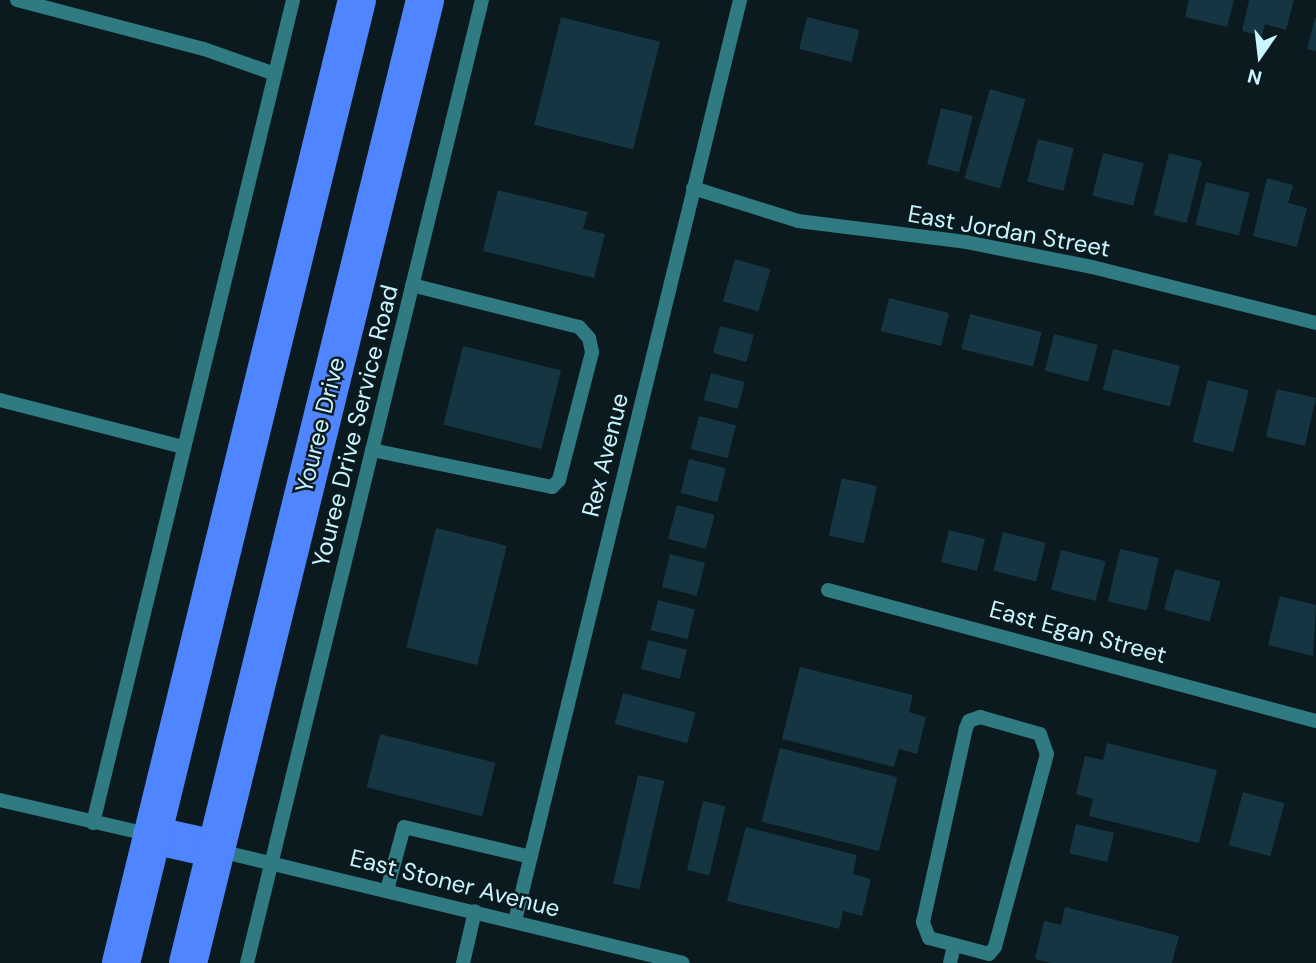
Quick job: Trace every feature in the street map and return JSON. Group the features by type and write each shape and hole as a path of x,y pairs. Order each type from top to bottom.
{"main road":[{"path":"121,963 356,0"},
{"name":"Youree Drive","path":"188,963 425,0"},
{"path":"152,835 215,849"}],"street":[{"path":"17,0 204,49 275,74"},
{"path":"93,823 293,0"},
{"name":"Youree Drive Service Road","path":"247,963 482,0"},
{"name":"Rex Avenue","path":"515,921 740,0"},
{"name":"East Jordan Street","path":"693,188 799,221 966,242 1092,267 1316,323"},
{"path":"372,450 552,487 559,480 592,352 589,338 579,327 412,285"},
{"path":"0,400 183,447"},
{"name":"East Egan Street","path":"828,590 1316,720"},
{"path":"980,717 1040,734 1047,754 996,947 983,954 954,946 929,938 923,922 966,728 969,721 980,717"},
{"path":"0,800 152,835"},
{"path":"387,890 404,827 531,857"},
{"name":"East Stoner Avenue","path":"215,849 683,963"},
{"path":"463,963 475,911"},
{"path":"950,963 954,946"}],"building":[{"path":"1189,0 1234,0 1227,27 1185,17"},
{"path":"1249,0 1294,0 1286,30 1265,24 1262,36 1242,31"},
{"path":"561,17 660,42 633,149 534,125"},
{"path":"807,17 859,30 851,62 799,49"},
{"path":"1316,18 1316,51 1307,49"},
{"path":"990,89 1026,99 1000,189 964,178"},
{"path":"941,108 973,116 959,172 927,164"},
{"path":"1038,139 1074,148 1063,191 1027,182"},
{"path":"1103,153 1144,163 1133,206 1092,196"},
{"path":"1169,153 1202,161 1187,223 1154,215"},
{"path":"1267,178 1293,185 1288,203 1307,208 1297,247 1253,236"},
{"path":"1206,182 1250,193 1239,236 1195,225"},
{"path":"498,190 588,212 583,229 605,234 594,278 483,251"},
{"path":"735,259 771,269 758,311 723,301"},
{"path":"889,298 949,313 941,346 881,331"},
{"path":"970,314 1042,332 1033,367 961,349"},
{"path":"720,326 754,335 747,362 713,353"},
{"path":"1054,334 1098,345 1088,382 1045,371"},
{"path":"463,346 561,370 541,449 443,425"},
{"path":"1113,349 1180,366 1170,406 1103,390"},
{"path":"711,373 745,382 738,409 704,400"},
{"path":"1208,380 1249,390 1233,452 1193,442"},
{"path":"1277,389 1316,398 1305,446 1266,437"},
{"path":"699,416 736,425 728,458 691,449"},
{"path":"689,459 726,468 717,502 681,493"},
{"path":"842,478 877,486 864,544 829,535"},
{"path":"677,505 715,515 706,549 668,539"},
{"path":"436,528 507,546 477,665 406,647"},
{"path":"949,530 985,539 977,571 941,562"},
{"path":"1003,532 1046,543 1036,581 993,571"},
{"path":"1120,549 1159,558 1147,611 1108,602"},
{"path":"1061,550 1106,561 1096,601 1051,590"},
{"path":"670,554 705,563 697,596 662,587"},
{"path":"1175,569 1220,581 1210,622 1164,610"},
{"path":"1280,596 1316,605 1313,656 1268,645"},
{"path":"658,600 695,609 687,639 651,630"},
{"path":"648,640 687,650 680,679 641,669"},
{"path":"800,667 913,695 909,712 926,717 917,754 899,749 894,767 782,739"},
{"path":"623,693 695,712 687,743 615,724"},
{"path":"380,734 495,763 482,816 367,787"},
{"path":"1107,743 1217,770 1199,843 1089,816 1093,799 1076,794 1085,756 1103,760"},
{"path":"780,748 897,777 879,851 762,822"},
{"path":"638,775 664,781 639,889 613,883"},
{"path":"1243,792 1285,803 1270,856 1229,845"},
{"path":"703,801 725,806 709,875 687,870"},
{"path":"1076,824 1114,833 1107,862 1069,853"},
{"path":"746,827 857,855 853,874 871,879 862,916 843,911 839,929 727,901"},
{"path":"1065,907 1179,936 1172,963 1051,963 1035,959 1044,921 1061,925"}]}
